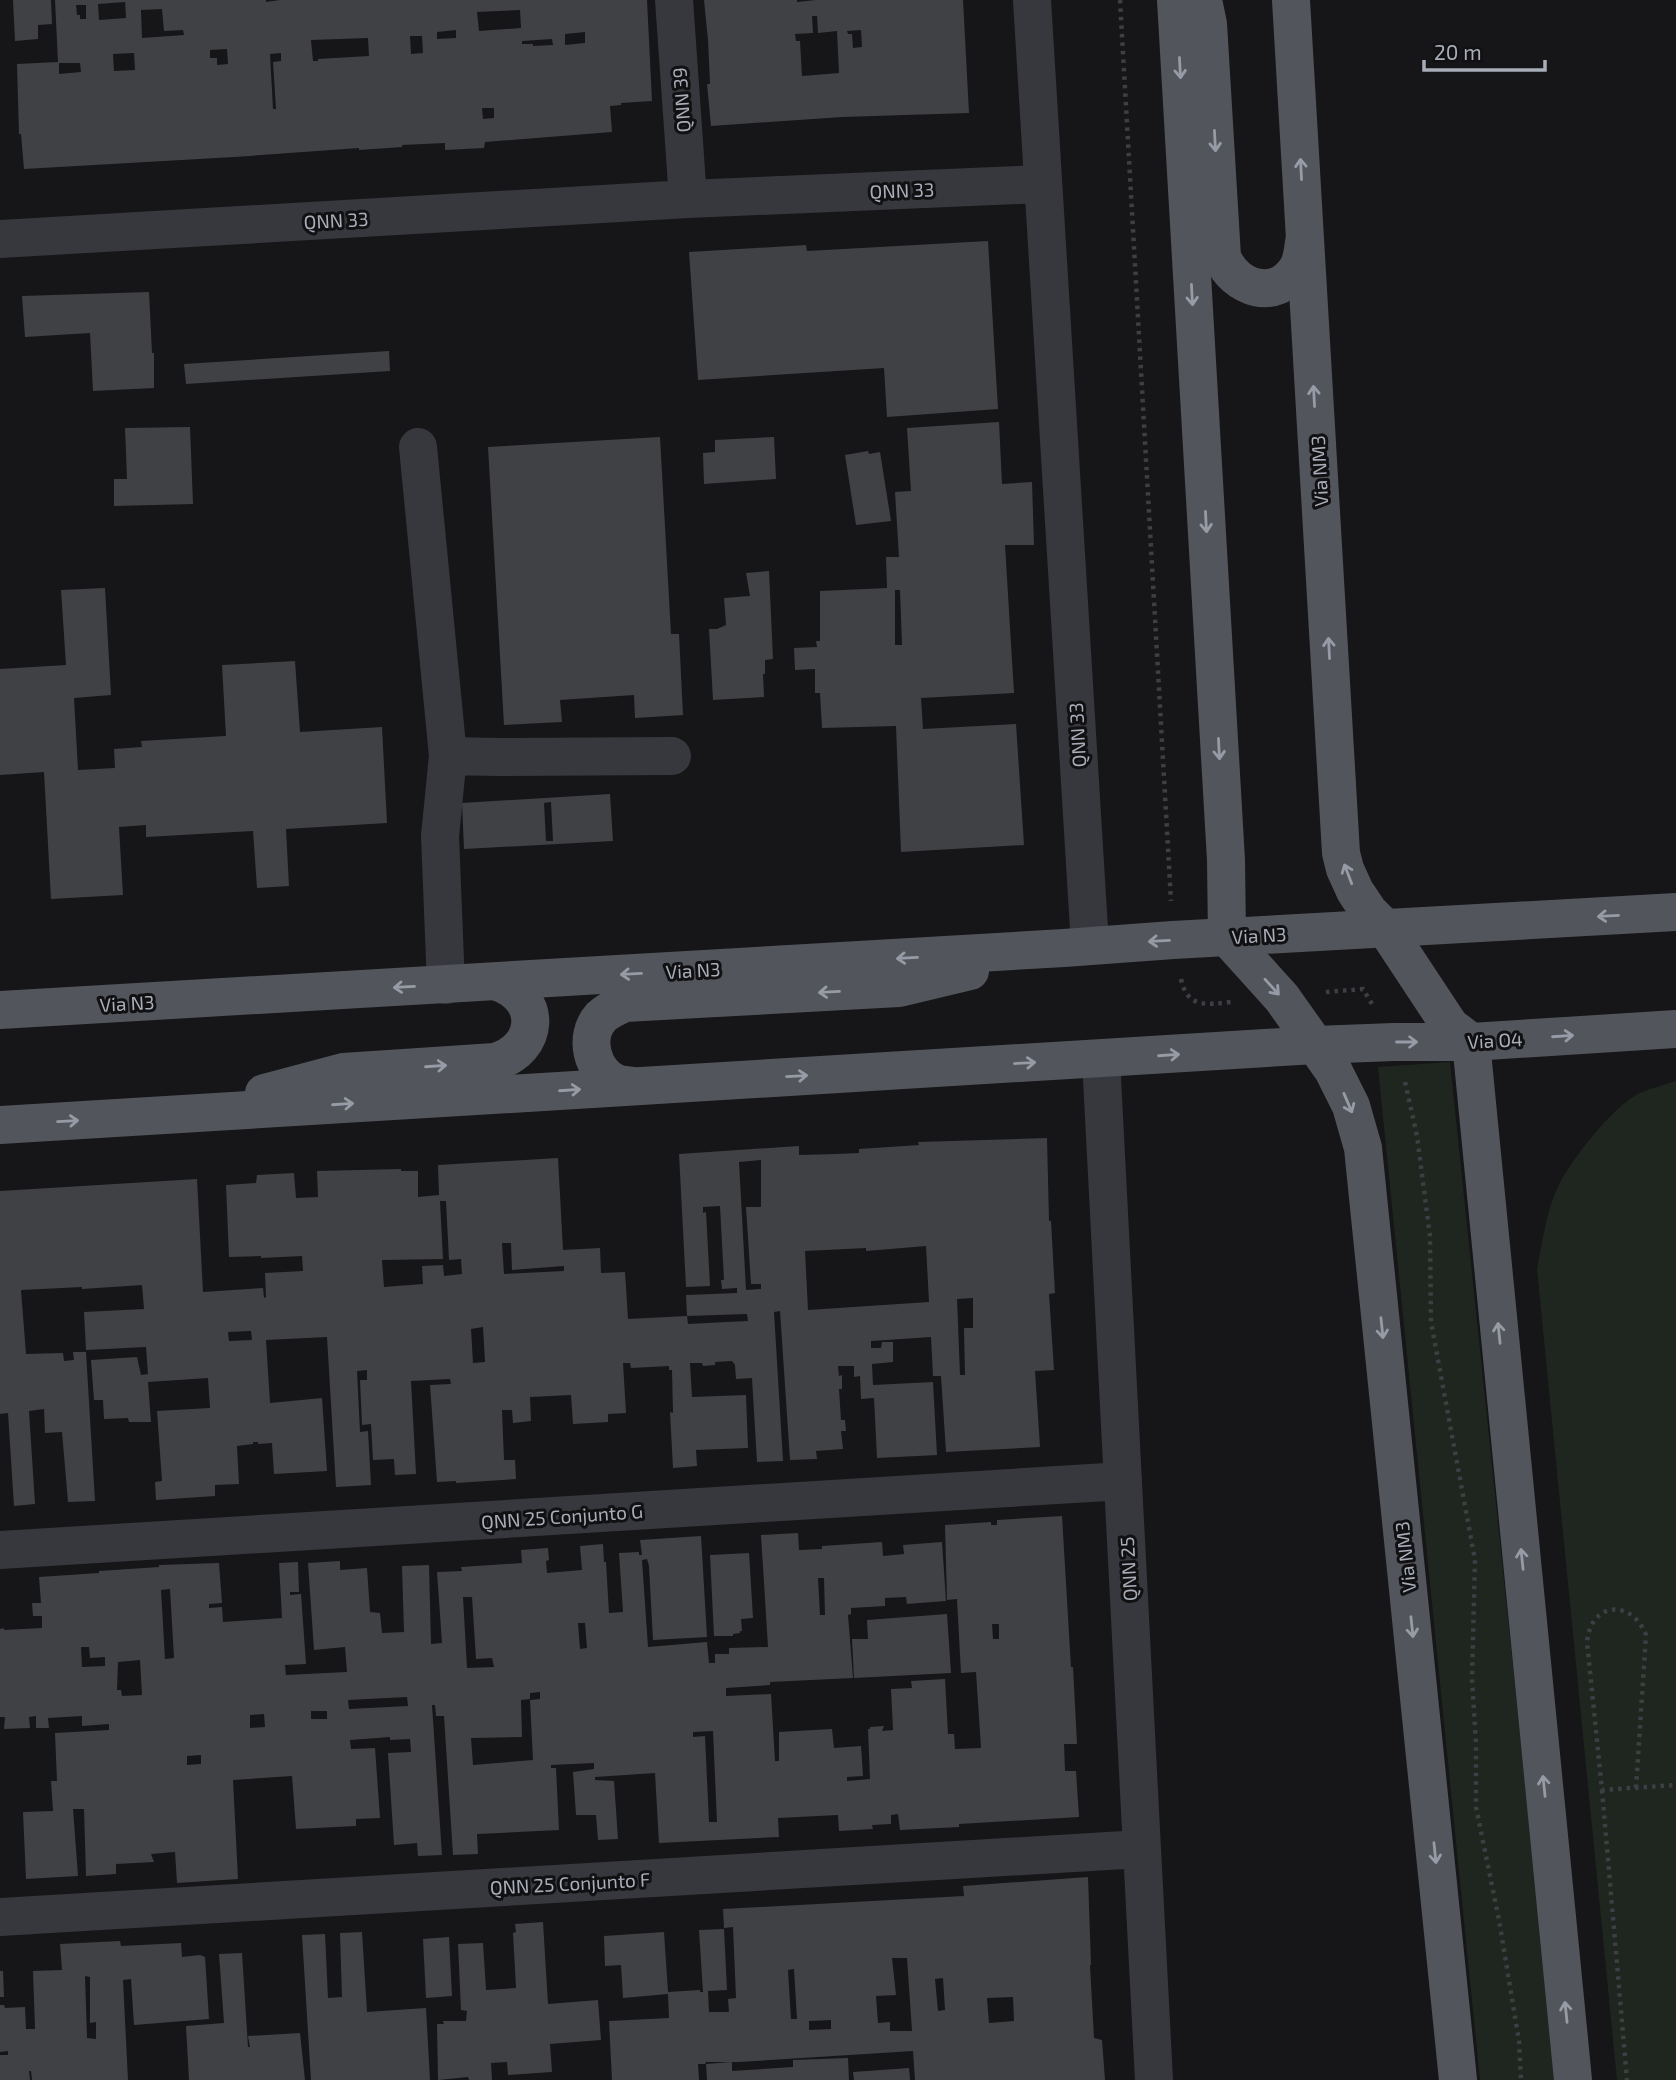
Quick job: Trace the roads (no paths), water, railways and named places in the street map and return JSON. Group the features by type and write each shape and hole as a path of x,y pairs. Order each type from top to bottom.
{"main road":[{"path":"1176,0 1226,860 1227,937"},
{"path":"1203,0 1208,24 1220,244 1227,270 1248,286 1275,286 1287,280 1297,269 1305,236"},
{"name":"Via NM3","path":"1291,0 1341,853 1355,891 1369,912 1386,929 1450,1026 1471,1042"},
{"path":"1386,929 1676,912"},
{"name":"Via N3","path":"0,1010 1386,929"},
{"name":"Via NM3","path":"1227,937 1282,998 1332,1070 1351,1106 1363,1148 1458,2080"},
{"path":"632,1086 617,1083 604,1074 595,1062 591,1046 593,1031 600,1018 625,1003 899,988 1077,946"},
{"path":"177,1115 342,1072 495,1062 509,1058 520,1049 527,1037 529,1009 522,996 511,987 498,982"},
{"name":"Via O4","path":"1315,1045 1471,1042 1676,1029"},
{"path":"1471,1042 1573,2080"},
{"path":"0,1125 1315,1045"}],"street":[{"name":"QNN 39","path":"674,0 688,199"},
{"path":"1032,0 1043,184"},
{"name":"QNN 33","path":"0,239 688,199 1043,184 1077,946"},
{"path":"418,447 448,756 440,836 446,985"},
{"path":"448,756 672,756"},
{"name":"QNN 25","path":"1101,1059 1154,2080"},
{"name":"QNN 25 Conjunto G","path":"0,1550 1123,1481"},
{"name":"QNN 25 Conjunto F","path":"0,1917 1141,1849"}]}
